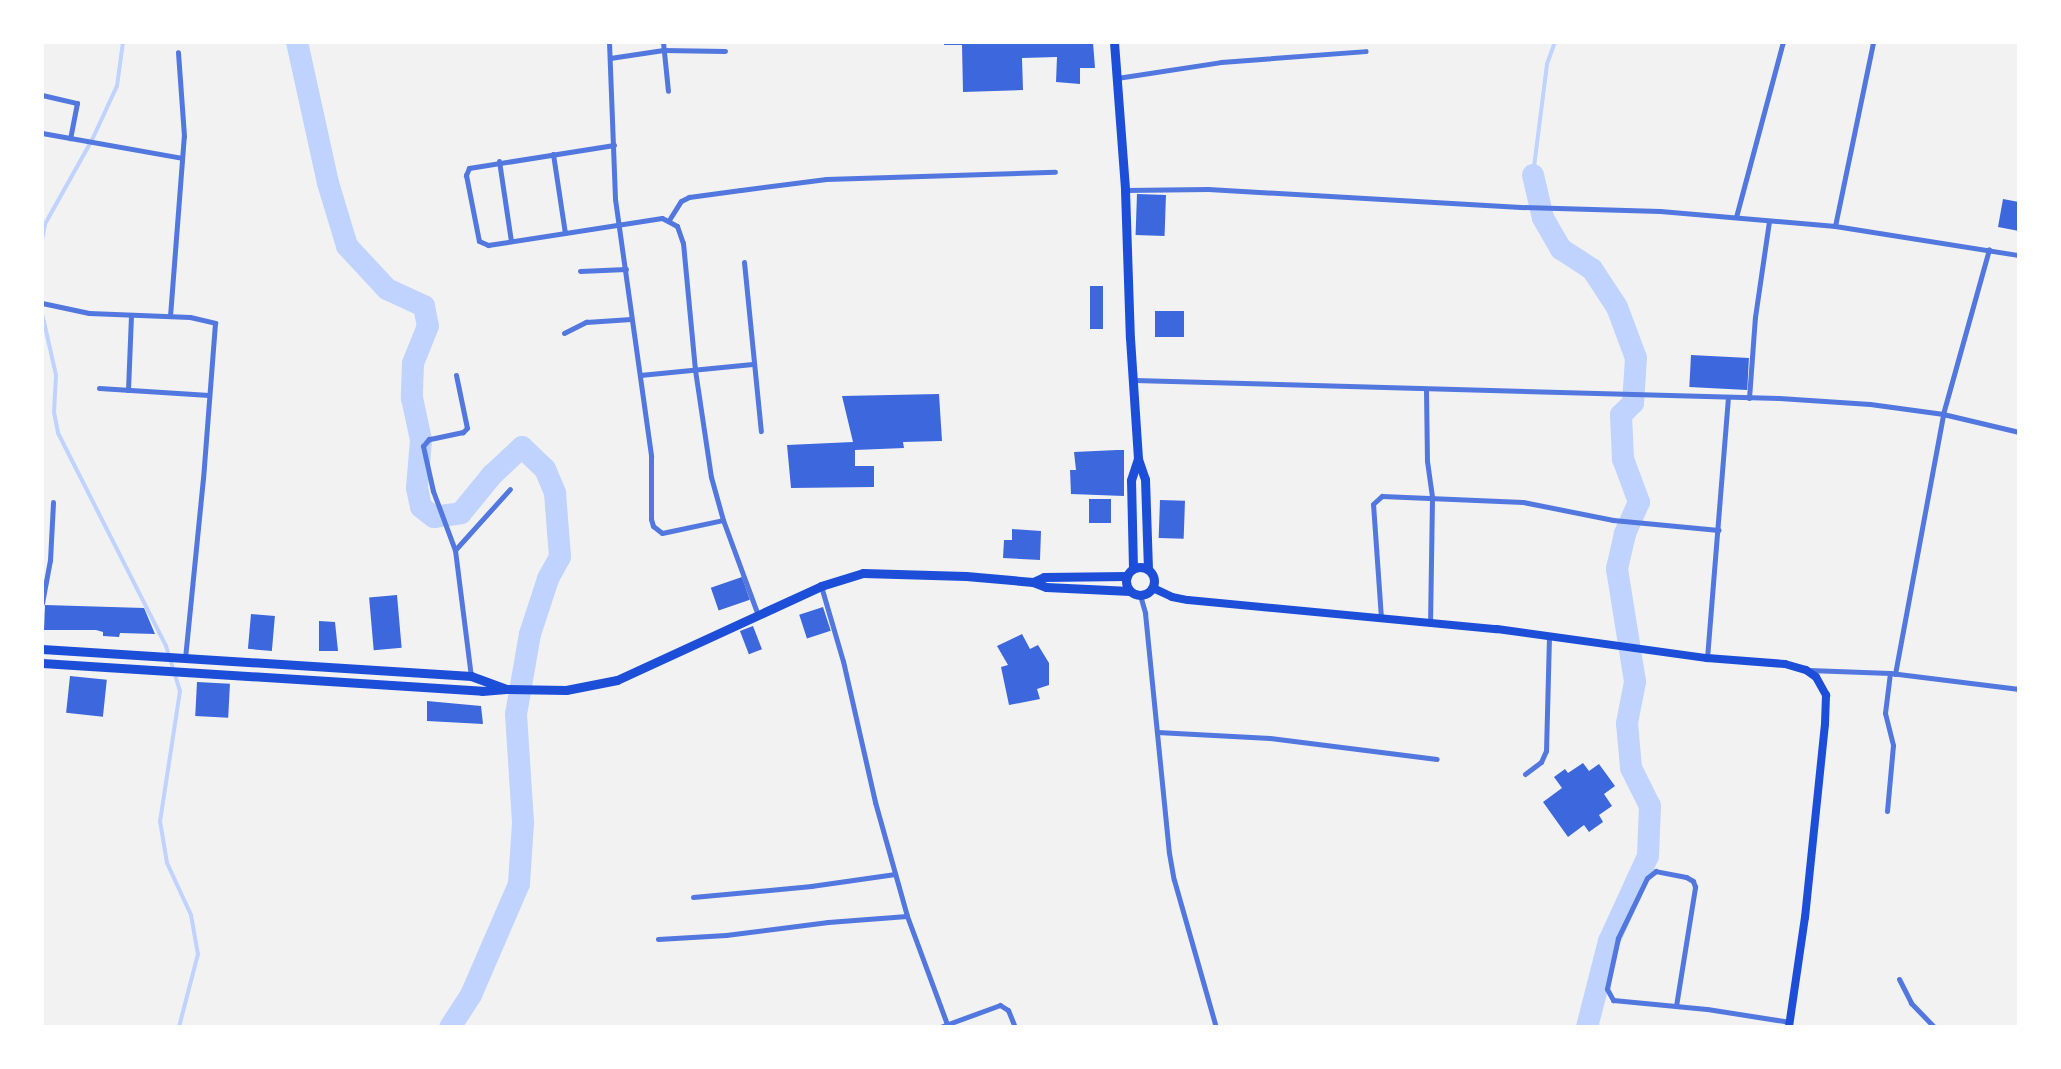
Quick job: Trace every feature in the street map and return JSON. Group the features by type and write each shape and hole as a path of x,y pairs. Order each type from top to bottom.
{"highway":[{"path":"508,689 542,691 583,689 617,680 759,617 821,586 846,577 883,572 1033,582 1046,587 1130,591 1140,595 1153,588 1154,577 1148,568 1145,479 1138,459 1126,276 1125,190 1114,42"},
{"path":"1130,591 1126,584 1130,572 1131,480 1138,459"},
{"path":"1033,582 1044,577 1130,572 1140,566 1148,568"},
{"path":"42,649 183,657 263,665 471,676 506,689 482,691 42,663"},
{"path":"144,669 148,656"}],"main road":[{"path":"1153,588 1172,597 1188,600 1430,624 1497,628 1550,638 1707,658 1785,664 1806,670 1821,683 1826,695 1826,711 1806,905 1789,1025"}],"street":[{"path":"609,42 618,224 651,456 653,526 662,533 723,520"},
{"path":"663,42 668,91"},
{"path":"1736,217 1783,42"},
{"path":"1835,226 1873,42"},
{"path":"610,58 663,50 725,51"},
{"path":"1117,78 1221,62 1366,51"},
{"path":"170,316 182,158 183,106 178,52"},
{"path":"42,95 77,103 70,138"},
{"path":"42,133 182,158"},
{"path":"614,145 472,166 466,175 480,243 488,245 662,218 676,226 683,243 695,370 711,477 723,520 759,617"},
{"path":"552,153 565,233"},
{"path":"499,161 511,241"},
{"path":"669,220 681,201 689,197 752,188 826,179 1055,171"},
{"path":"1125,190 1208,189 1520,207 1602,207 1835,226 2019,255"},
{"path":"1749,398 1755,317 1769,221"},
{"path":"1887,811 1893,745 1885,713 1943,414 1989,249"},
{"path":"744,262 752,364 761,431"},
{"path":"580,271 626,269"},
{"path":"45,303 89,314 170,316 215,321 203,478 183,657"},
{"path":"128,390 131,315"},
{"path":"564,333 586,322 631,319"},
{"path":"640,375 752,364"},
{"path":"456,375 468,423 463,432 425,441 424,453 434,492 455,550 471,676"},
{"path":"1134,380 1234,381 1426,390 1642,392 1870,404 1943,414 2019,432"},
{"path":"99,388 209,395"},
{"path":"1426,390 1427,461 1432,498 1430,624"},
{"path":"1707,658 1728,398"},
{"path":"455,550 510,489"},
{"path":"1381,618 1373,504 1382,496 1522,502 1613,520 1719,530"},
{"path":"42,603 50,560 53,502"},
{"path":"821,586 843,661 875,802 907,916 947,1024"},
{"path":"1140,595 1145,613 1164,818 1174,880 1216,1027"},
{"path":"1525,774 1541,762 1546,751 1550,638"},
{"path":"1806,670 1893,674 2019,689"},
{"path":"1157,732 1270,738 1437,759"},
{"path":"1676,1006 1695,887 1693,881 1686,878 1656,871 1647,878 1618,938 1607,989 1612,1000 1619,1003 1676,1006 1789,1025"},
{"path":"693,897 811,886 895,874"},
{"path":"657,939 726,935 828,922 907,916"},
{"path":"1899,979 1911,1003 1934,1027"},
{"path":"940,1027 999,1005 1008,1010 1015,1027"}],"building":[{"path":"944,42 1093,42 1095,68 1080,68 1080,84 1056,82 1057,57 1022,58 1023,90 963,92 962,45 944,45"},
{"path":"1137,194 1166,195 1165,236 1136,235"},
{"path":"2003,199 2019,202 2019,231 1998,227"},
{"path":"1090,286 1103,286 1103,329 1090,329"},
{"path":"1155,311 1184,311 1184,337 1155,337"},
{"path":"1691,355 1749,358 1747,390 1689,387"},
{"path":"939,394 942,441 903,442 904,448 855,450 855,466 874,466 874,487 791,488 787,445 853,442 842,396"},
{"path":"1124,450 1124,496 1071,494 1070,470 1076,470 1074,452"},
{"path":"1089,499 1111,499 1111,523 1089,523"},
{"path":"1160,500 1185,501 1184,539 1159,538"},
{"path":"1012,529 1041,531 1040,560 1003,558 1004,540 1012,540"},
{"path":"742,577 750,600 719,610 711,588"},
{"path":"397,595 402,648 374,650 369,597"},
{"path":"45,605 144,608 155,634 120,633 119,637 103,636 103,632 96,630 44,630"},
{"path":"823,607 831,631 807,639 799,615"},
{"path":"251,614 275,616 272,651 248,649"},
{"path":"319,621 335,622 338,651 319,651"},
{"path":"753,626 762,649 749,654 740,631"},
{"path":"1022,634 1030,649 1038,645 1049,663 1049,685 1037,689 1040,699 1009,705 1001,667 1008,665 997,646"},
{"path":"70,676 107,680 103,717 66,713"},
{"path":"197,682 230,684 228,718 195,716"},
{"path":"427,701 481,706 483,724 427,721"},
{"path":"1583,763 1589,771 1599,764 1615,786 1604,794 1612,806 1599,815 1603,822 1589,832 1584,825 1568,837 1543,802 1562,788 1554,777 1565,769 1568,773"}],"waterway":[{"path":"42,240 45,224 92,140 117,86 123,42"},
{"path":"297,42 328,183 347,246 387,289 424,306 428,326 413,363 412,398 421,440 417,488 421,507 434,517 461,513 492,475 522,447 545,469 555,493 560,557 548,579 530,634 516,714 523,823 519,884 471,995 450,1027"},
{"path":"1533,175 1547,64 1555,42"},
{"path":"1533,175 1543,218 1561,249 1592,269 1617,307 1636,358 1633,403 1621,415 1623,459 1639,502 1625,534 1617,569 1635,682 1627,723 1631,768 1650,806 1648,856 1609,941 1587,1027"},
{"path":"42,313 56,375 54,412 58,433 166,646 180,691 160,821 167,863 191,915 198,954 179,1027"}]}
